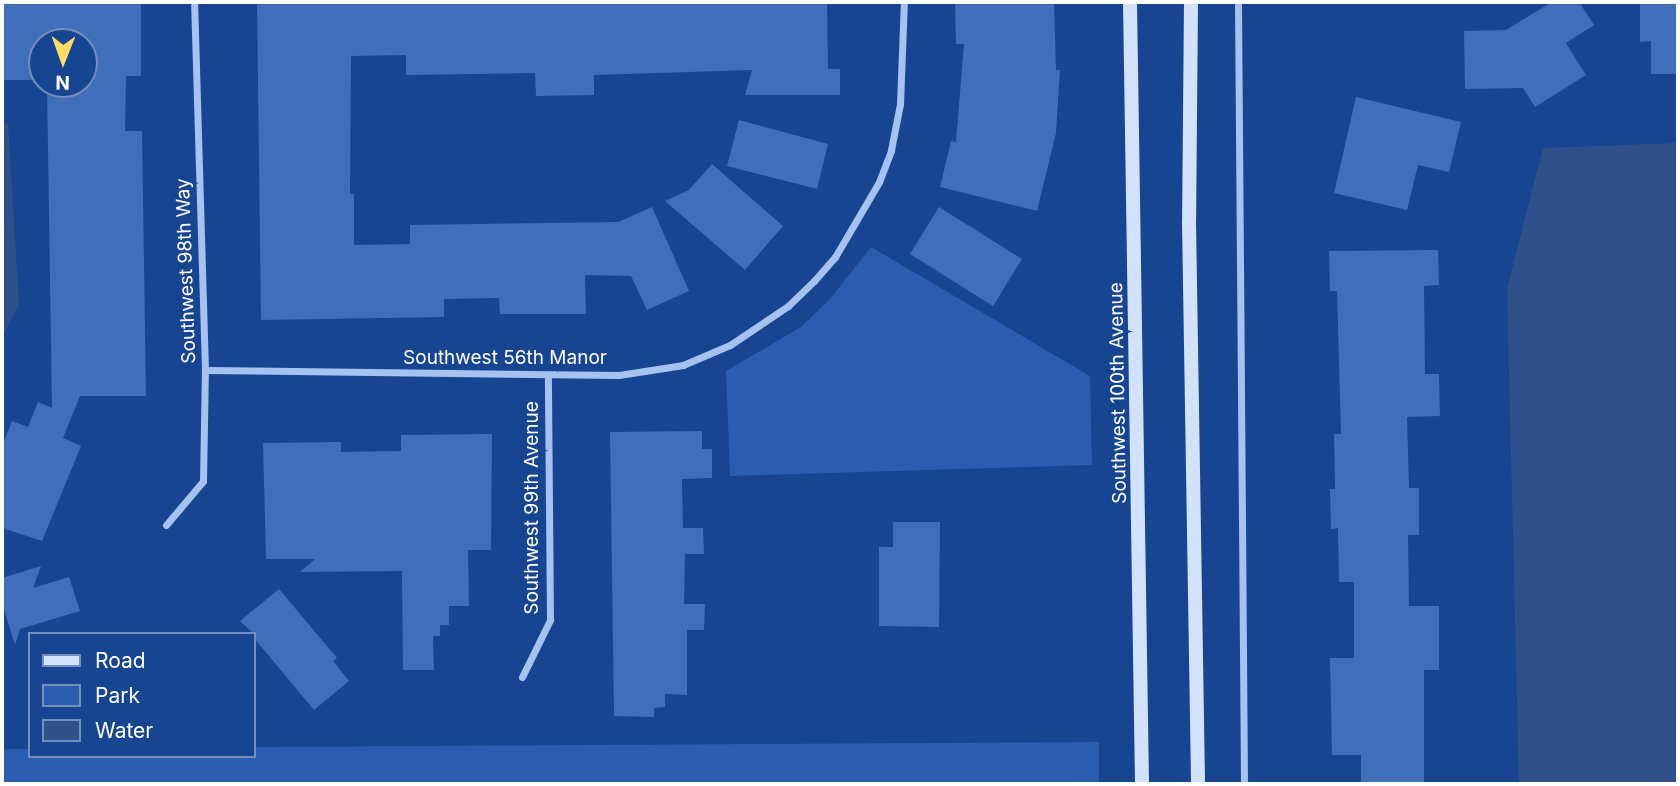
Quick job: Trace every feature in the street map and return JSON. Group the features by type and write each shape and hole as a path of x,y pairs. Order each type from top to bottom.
{"main road":[{"name":"Southwest 100th Avenue","path":"1130,2 1142,784"},
{"path":"1191,2 1189,221 1198,784"}],"street":[{"name":"Southwest 98th Way","path":"166,525 203,481 205,370 194,2"},
{"name":"Southwest 56th Manor","path":"205,370 619,374 683,365 730,345 788,306 835,257 859,220 891,150 900,104 904,2"},
{"path":"1238,2 1244,784"},
{"name":"Southwest 99th Avenue","path":"522,677 550,620 548,375"}],"green space":[{"path":"871,247 1090,376 1092,465 730,476 726,371 801,327 830,299"},
{"path":"1099,742 1099,784 2,784 2,749 28,749 28,758 256,758 256,747"}],"water":[{"path":"2,121 8,124 19,304 2,337"},
{"path":"1678,143 1678,784 1519,784 1507,289 1543,148"}],"building":[{"path":"2,2 141,2 141,76 126,76 125,131 142,131 146,396 80,396 63,438 81,446 42,541 2,528 2,446 12,421 28,427 38,402 52,408 47,98 98,98 98,28 28,28 28,80 2,80"},
{"path":"257,2 827,2 828,69 840,69 840,95 745,95 752,70 594,75 594,95 536,96 535,73 406,75 406,55 351,56 350,194 354,194 354,245 410,244 410,225 618,222 652,207 689,291 647,310 631,276 585,275 586,314 500,314 499,298 444,299 444,317 261,320"},
{"path":"955,2 1054,2 1056,70 1060,70 1056,133 1037,211 940,187 951,141 956,142 964,44 956,44"},
{"path":"1552,2 1579,2 1594,25 1566,43 1586,75 1535,107 1523,88 1465,89 1464,31 1506,30"},
{"path":"1640,2 1678,2 1678,74 1651,74 1651,41 1640,42"},
{"path":"1356,97 1461,122 1449,172 1418,165 1407,210 1334,193"},
{"path":"739,120 828,144 817,189 727,166"},
{"path":"712,164 783,226 745,270 665,201 689,190"},
{"path":"939,207 1022,259 993,306 910,254"},
{"path":"1438,250 1439,285 1424,286 1425,374 1439,374 1440,416 1407,417 1409,488 1419,488 1419,535 1408,535 1409,606 1439,606 1439,670 1424,670 1424,784 1361,784 1361,755 1332,755 1330,658 1354,658 1354,582 1339,582 1338,528 1331,529 1330,489 1335,489 1334,434 1341,434 1337,291 1330,291 1329,251"},
{"path":"702,431 702,449 712,449 712,478 682,479 683,528 703,528 704,554 685,554 684,604 705,604 704,630 687,630 687,695 665,694 665,707 654,708 654,717 614,716 610,432"},
{"path":"492,434 491,550 468,550 469,606 449,606 449,625 440,625 440,636 433,636 434,670 403,670 402,571 300,572 315,559 266,559 263,443 341,442 341,452 401,451 401,435"},
{"path":"893,522 940,522 939,627 879,626 879,547 893,547"},
{"path":"41,566 33,588 69,577 80,611 20,629 15,645 2,603 2,578"},
{"path":"279,589 337,658 333,661 349,681 314,710 256,640 256,632 252,632 240,621"}]}
